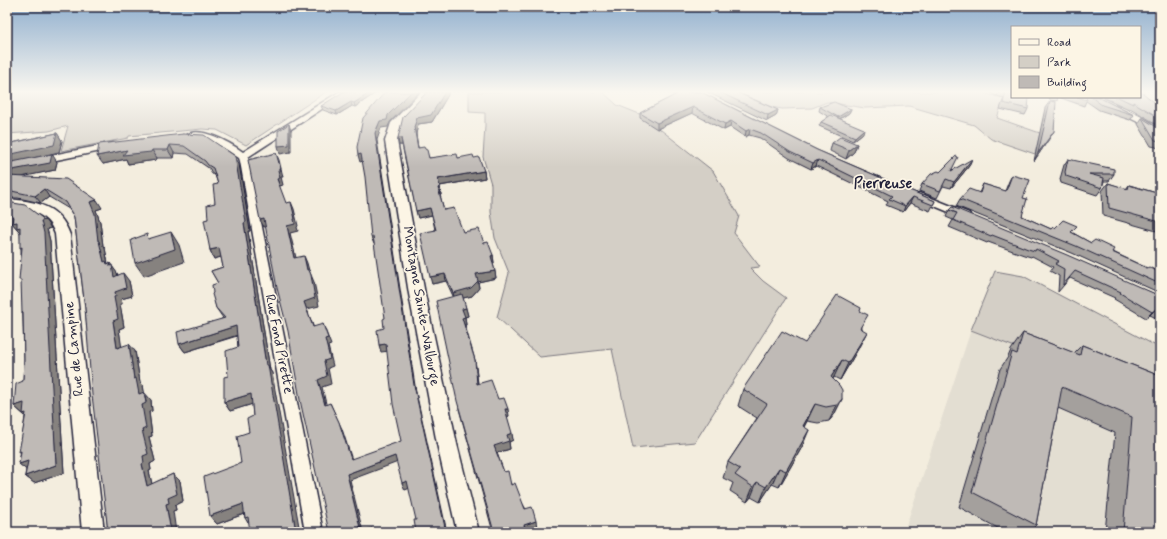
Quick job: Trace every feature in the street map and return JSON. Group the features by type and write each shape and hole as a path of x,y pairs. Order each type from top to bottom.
{"street":[{"path":"182,137 211,137 243,156 304,117"},
{"name":"Montagne Sainte-Walburge","path":"403,117 395,125 391,141 396,179 405,218 417,294 447,444 468,532"},
{"path":"1132,117 1149,124 1160,133"},
{"path":"7,167 124,144"},
{"name":"Rue Fond Pirette","path":"243,156 247,169 314,532"},
{"path":"907,191 975,219"},
{"name":"Rue de Campine","path":"7,203 32,206 45,211 58,222 63,237 93,532"}],"shaded area":[{"path":"995,271 1023,276 1160,348 1160,532 904,532 971,330"}],"green space":[{"path":"7,117 288,117 246,145 217,130 202,129 129,136 128,138 61,151 68,126 49,131 7,134"},
{"path":"485,117 645,117 713,171 739,216 734,233 760,267 750,268 763,281 786,298 695,442 633,448 612,349 540,357 497,317 509,273 495,238 491,212 491,184 483,157"},
{"path":"947,117 997,117 1040,133 1035,154 991,139 974,125"},
{"path":"995,271 1023,276 1160,348 1160,443 1051,361 971,330"}],"building":[{"path":"388,117 387,120 380,121 375,133 414,385 446,532 416,532 414,520 416,520 407,481 402,483 395,456 347,474 361,532 329,532 300,400 288,331 277,288 264,219 260,220 248,160 276,153 281,170 278,170 280,178 277,179 286,203 291,202 295,219 295,224 287,226 294,258 304,256 307,270 309,270 311,275 315,298 304,302 313,327 323,324 328,338 325,339 330,359 324,361 327,376 318,380 325,405 330,403 339,422 351,459 401,441 393,404 386,344 379,345 377,330 384,328 383,319 385,318 373,236 371,237 365,177 361,154 358,155 357,147 363,118"},
{"path":"403,117 421,117 417,118 414,127 418,148 424,147 427,150 429,158 457,154 458,158 473,155 474,158 479,157 484,171 438,179 440,187 438,188 444,210 454,208 463,232 479,229 484,243 488,242 493,255 491,256 495,271 476,274 478,281 471,288 453,293 445,274 430,277 420,233 436,230 430,208 416,211 401,138 398,138"},
{"path":"647,117 670,117 657,123"},
{"path":"712,117 751,117 817,150 935,201 933,205 913,197 905,206 889,199 892,196 833,167 818,160 813,163 790,152 761,133 750,129 746,131 731,121 725,124"},
{"path":"828,117 836,117 864,129 855,137 821,122"},
{"path":"1046,117 1055,117 1054,131 1038,153"},
{"path":"1142,118 1160,129 1160,141 1155,140"},
{"path":"289,124 289,145 278,146 278,131"},
{"path":"57,133 54,145 7,155 7,141 10,141 8,144"},
{"path":"183,134 204,135 235,156 266,365 268,365 296,532 250,532 248,517 245,518 243,504 210,516 204,477 241,463 237,436 249,432 247,419 253,416 251,394 224,402 224,377 228,376 226,351 238,347 236,326 179,344 177,332 225,318 216,308 212,294 212,285 218,283 211,271 223,267 219,248 210,250 204,220 208,219 207,205 215,203 213,185 218,184 213,168 184,146 170,145 168,150 152,150 151,152 123,155 127,150 97,156 99,144"},
{"path":"840,137 857,144 849,150 832,143"},
{"path":"52,154 50,163 7,171 7,163"},
{"path":"956,156 958,157 951,171 972,159 954,182 946,179 940,191 922,184 931,174 938,171 940,172"},
{"path":"1068,159 1114,169 1114,174 1089,174 1104,178 1102,188 1066,176 1065,172"},
{"path":"1012,175 1030,180 1023,198 1027,199 1022,216 1051,229 1053,227 1055,228 1063,220 1077,226 1071,232 1091,243 1095,240 1114,249 1112,252 1147,268 1149,267 1157,271 1160,269 1160,284 1076,246 960,199 969,189 980,193 983,184 1006,191"},
{"path":"7,176 66,179 97,200 90,202 95,214 98,241 104,262 106,261 107,264 110,263 110,266 112,265 114,277 123,273 126,288 115,292 116,296 114,297 118,319 113,321 117,348 129,344 134,379 136,378 139,394 144,392 146,403 142,405 146,428 142,430 148,454 143,456 144,463 142,464 147,486 173,474 177,494 168,498 169,503 166,504 171,532 108,532 92,395 85,308 74,217 65,202 44,189 35,196 7,190"},
{"path":"1108,183 1128,189 1129,185 1160,194 1160,222 1109,208"},
{"path":"7,202 25,205 45,220 41,221 44,233 56,465 25,476 28,461 19,464 21,451 19,452 26,413 23,414 24,403 14,406 16,384 23,381 23,312 22,313 21,280 19,280 22,247 20,248 20,227 17,228 17,222 12,223 13,216 7,215"},
{"path":"952,207 1160,296 1160,310 1156,309 1152,312 1120,293 1121,292 1075,271 1063,285 1064,269 1055,264 1059,261 1036,249 1035,251 1028,249 992,235 991,236 953,220 957,213 949,210"},
{"path":"171,232 175,249 135,263 131,240 147,234 148,239"},
{"path":"462,294 466,308 462,309 465,317 462,318 475,360 477,384 491,380 498,399 504,398 508,409 505,409 512,433 507,435 509,441 494,446 504,472 508,471 511,485 515,483 525,509 532,507 536,521 524,525 526,532 494,532 457,401 436,301"},
{"path":"837,295 861,308 860,311 868,315 860,328 867,332 848,363 842,360 831,377 842,390 842,399 837,405 826,407 815,404 803,426 809,430 786,471 779,468 766,487 757,482 753,487 735,475 740,469 728,462 767,404 743,389 782,331 805,343"},
{"path":"1023,333 1080,355 1082,345 1160,376 1160,532 1123,532 1132,417 1062,387 1036,525 972,492 1012,352 1017,354"},
{"path":"372,528 373,532 361,532"}],"district":[{"name":"Pierreuse","path":"883,184"}]}
